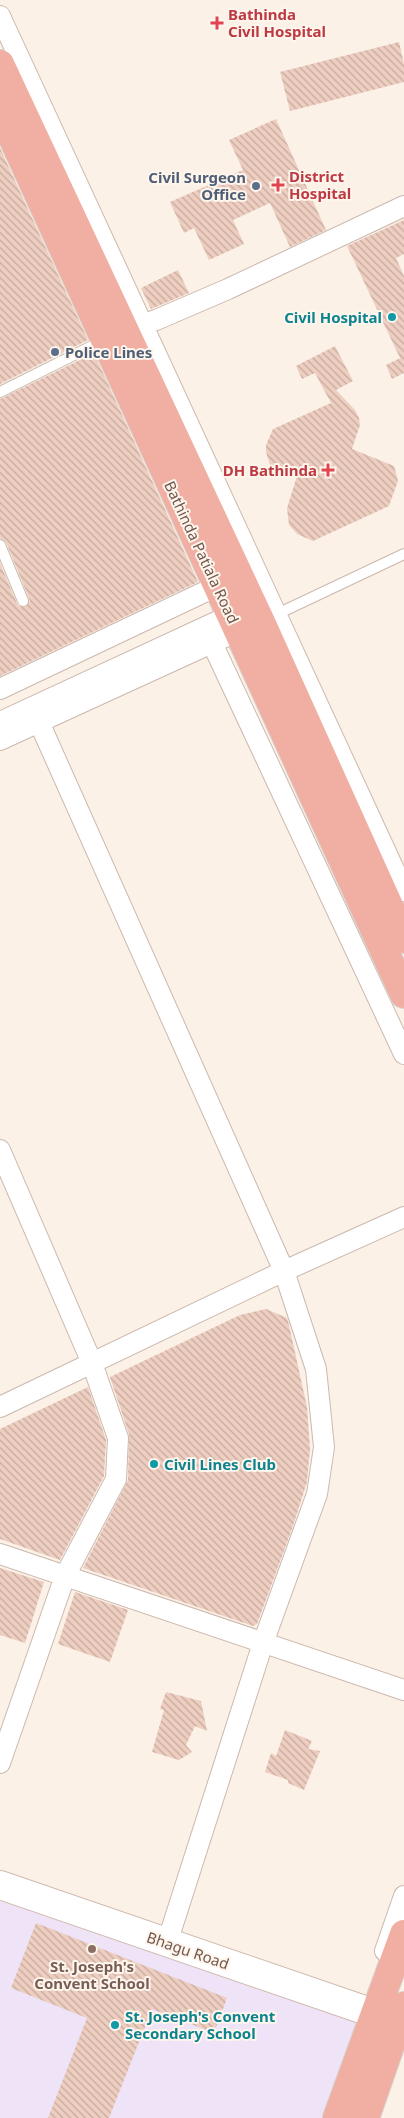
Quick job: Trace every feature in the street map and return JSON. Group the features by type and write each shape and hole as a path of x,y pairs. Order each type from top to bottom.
{"highway":[{"path":"0,64 124,331 252,621 404,939"},
{"name":"Bathinda Patiala Road","path":"2,120 124,331 217,586 252,621 404,994"},
{"path":"337,2118 371,2013 404,1934"},
{"path":"365,2118 404,2006"}],"street":[{"path":"0,16 124,331 156,320 228,289 404,206"},
{"path":"0,689 217,586"},
{"path":"190,599 404,1054"},
{"path":"0,722 207,636 252,621 404,891"},
{"path":"0,740 207,636"},
{"path":"39,722 284,1271 316,1369 324,1447 317,1494 263,1643 167,1942"},
{"path":"0,1150 92,1363 118,1438 116,1479 65,1576 0,1764"},
{"path":"0,1407 284,1271 404,1217"},
{"path":"0,1554 404,1690"},
{"name":"Bhagu Road","path":"0,1885 371,2013"},
{"path":"326,2118 371,2013 404,1896"}],"lane":[{"path":"0,392 124,331"},
{"path":"0,545 23,601"},
{"path":"252,621 404,554"}],"shaded area":[{"name":"St. Joseph's Convent School","path":"0,1887 366,2011 326,2118 0,2118"}],"building":[{"path":"399,42 404,64 404,82 290,111 280,72"},
{"name":"Civil Surgeon Office","path":"276,119 326,230 290,247 270,203 233,220 244,244 209,260 194,228 184,233 170,202 243,170 229,140"},
{"path":"0,148 88,340 0,384"},
{"name":"Civil Hospital","path":"404,220 404,254 396,258 404,276 404,373 392,379 386,365 400,358 347,246"},
{"path":"178,270 189,293 151,309 141,288"},
{"path":"335,346 353,381 336,390 355,410 359,418 360,425 352,449 394,466 398,481 389,506 313,541 297,534 289,525 287,508 297,476 270,465 266,445 273,429 331,403 315,373 302,379 296,366"},
{"name":"Police Lines","path":"94,353 198,582 0,676 0,563 18,606 25,607 30,601 6,542 0,538 0,399"},
{"name":"Civil Lines Club","path":"266,1309 287,1318 307,1407 310,1449 307,1482 293,1526 257,1624 253,1626 83,1568 128,1480 129,1434 110,1377 240,1315"},
{"path":"88,1387 106,1440 104,1476 60,1560 0,1539 0,1429"},
{"path":"0,1568 44,1582 25,1643 0,1635"},
{"path":"75,1592 128,1610 110,1662 58,1644"},
{"path":"166,1692 201,1701 207,1731 195,1726 186,1745 192,1752 179,1760 152,1752 164,1710 160,1709"},
{"path":"285,1730 312,1741 308,1749 320,1751 304,1790 288,1783 288,1780 265,1772 271,1753 276,1756"},
{"name":"St. Joseph's Convent Secondary School","path":"36,1923 227,1998 214,2033 152,2009 109,2118 48,2118 87,2018 11,1988"}],"place":[{"name":"Bathinda Civil Hospital","path":"217,23"},
{"name":"District Hospital","path":"278,185"},
{"name":"Civil Surgeon Office","path":"256,186"},
{"name":"Civil Hospital","path":"392,317"},
{"name":"Police Lines","path":"55,352"},
{"name":"DH Bathinda","path":"328,470"},
{"name":"Civil Lines Club","path":"154,1464"},
{"name":"St. Joseph's Convent School","path":"92,1949"},
{"name":"St. Joseph's Convent Secondary School","path":"115,2025"}]}
